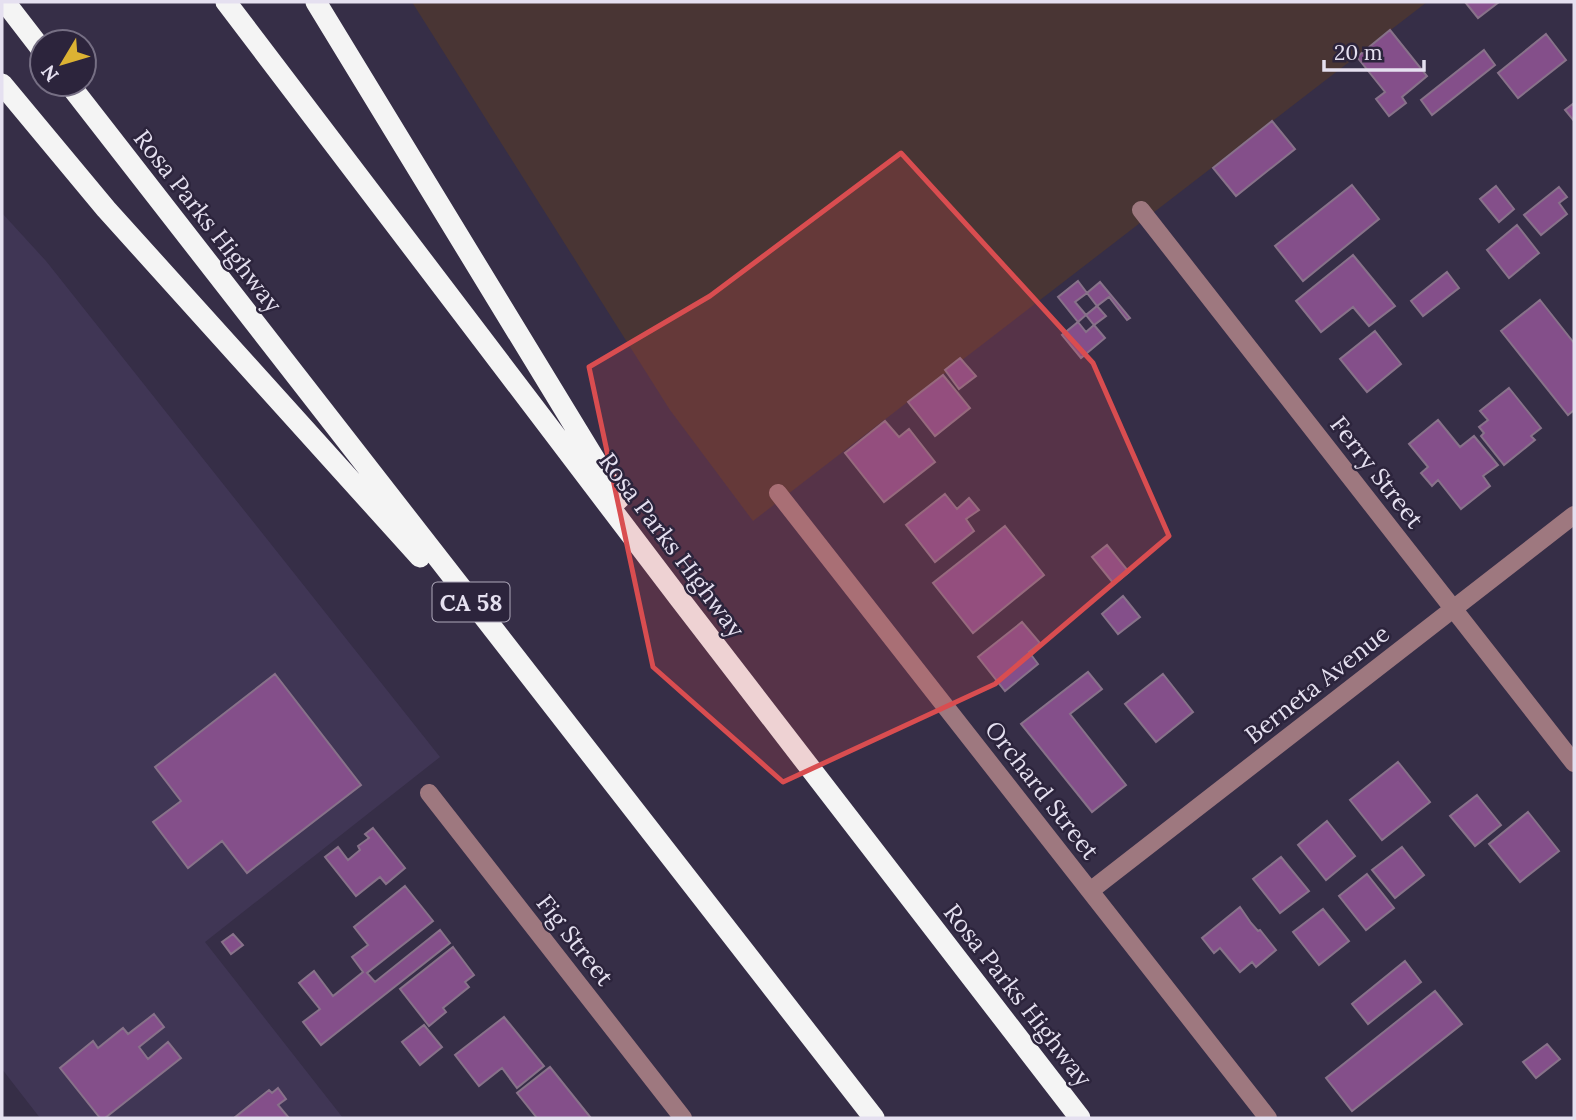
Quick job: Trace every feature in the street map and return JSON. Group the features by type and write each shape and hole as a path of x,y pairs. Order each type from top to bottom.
{"highway":[{"path":"5,2 28,32"},
{"name":"Rosa Parks Highway","path":"226,2 679,598 1080,1118"},
{"path":"316,2 679,598"},
{"path":"2,84 106,209 533,682"},
{"name":"Rosa Parks Highway","path":"80,98 874,1118"}],"street":[{"name":"Ferry Street","path":"1141,210 1574,763"},
{"name":"Orchard Street","path":"778,492 1268,1118"},
{"name":"Berneta Avenue","path":"1090,891 1574,515"},
{"name":"Fig Street","path":"429,793 683,1118"}],"highlighted area":[{"path":"901,153 1093,363 1169,536 995,684 783,782 653,667 589,367 710,296"}],"shaded area":[{"path":"412,2 1427,2 753,521 670,410"},
{"path":"2,213 46,261 440,757 205,942 343,1118 40,1118 2,1069"}],"building":[{"path":"1465,2 1499,2 1478,18"},
{"path":"1390,30 1427,76 1402,97 1406,103 1389,116 1376,99 1385,92 1357,57"},
{"path":"1546,34 1566,60 1518,98 1498,73"},
{"path":"1484,50 1495,65 1432,115 1421,100"},
{"path":"1574,103 1574,121 1565,110"},
{"path":"1272,121 1295,149 1236,196 1213,168"},
{"path":"1352,185 1379,219 1303,281 1275,246"},
{"path":"1496,186 1514,209 1499,222 1480,199"},
{"path":"1559,187 1567,197 1559,203 1567,214 1541,235 1524,215"},
{"path":"1517,225 1539,253 1509,278 1487,250"},
{"path":"1353,255 1395,306 1369,326 1353,307 1321,332 1296,301"},
{"path":"1447,272 1459,288 1423,316 1411,301"},
{"path":"1078,281 1087,293 1075,302 1086,315 1078,322 1058,297"},
{"path":"1100,282 1130,318 1127,320 1109,297 1097,306 1087,293"},
{"path":"1540,300 1574,343 1574,410 1568,415 1501,331"},
{"path":"1097,306 1106,316 1094,325 1086,315"},
{"path":"1078,322 1086,332 1094,325 1105,338 1081,358 1062,335"},
{"path":"1375,331 1401,364 1367,392 1340,359"},
{"path":"960,358 976,376 959,389 945,370"},
{"path":"943,375 970,408 935,436 908,402"},
{"path":"1509,388 1541,428 1531,436 1535,440 1504,465 1481,436 1484,433 1479,427 1488,420 1480,411"},
{"path":"1438,420 1460,447 1474,436 1498,465 1483,476 1490,486 1461,509 1438,480 1432,486 1421,473 1428,467 1409,444"},
{"path":"885,421 899,437 909,429 935,462 884,502 845,453"},
{"path":"945,494 957,509 969,498 979,510 966,519 974,531 935,562 906,525"},
{"path":"1005,526 1044,575 973,633 933,583"},
{"path":"1107,545 1129,572 1114,584 1092,557"},
{"path":"1123,596 1140,617 1118,634 1102,614"},
{"path":"1022,622 1040,643 1029,652 1038,664 1005,691 978,657"},
{"path":"1088,672 1102,689 1070,714 1126,785 1092,812 1021,724"},
{"path":"275,674 361,785 247,873 222,841 188,868 153,822 181,801 155,767"},
{"path":"1163,674 1193,712 1156,742 1125,704"},
{"path":"1398,762 1430,802 1382,840 1350,800"},
{"path":"1477,795 1501,825 1475,846 1450,816"},
{"path":"1528,812 1559,851 1520,882 1489,844"},
{"path":"1327,821 1355,856 1326,880 1298,845"},
{"path":"373,828 405,868 386,884 380,877 356,896 325,857 338,847 348,860 360,850 358,846 369,838 365,834"},
{"path":"1402,847 1424,875 1395,898 1372,870"},
{"path":"1281,857 1309,891 1280,913 1253,879"},
{"path":"1367,874 1394,908 1366,930 1339,896"},
{"path":"405,886 433,921 367,973 375,982 440,930 450,943 321,1045 303,1022 320,1009 299,983 314,971 333,996 363,972 352,957 368,945 354,927"},
{"path":"1240,907 1276,950 1256,967 1252,962 1240,972 1220,948 1214,953 1202,938"},
{"path":"1323,909 1349,941 1319,965 1293,932"},
{"path":"233,934 243,945 231,954 222,942"},
{"path":"453,947 474,975 465,982 469,987 443,1008 446,1012 429,1026 400,989"},
{"path":"1405,961 1421,982 1368,1024 1352,1004"},
{"path":"1435,991 1462,1024 1352,1111 1326,1078"},
{"path":"154,1014 164,1027 139,1047 148,1059 168,1042 181,1058 105,1118 100,1118 60,1068 93,1041 98,1048 123,1028 128,1034"},
{"path":"504,1017 544,1066 517,1088 502,1068 479,1086 455,1055"},
{"path":"424,1025 442,1047 420,1065 402,1042"},
{"path":"1547,1044 1560,1059 1536,1078 1523,1062"},
{"path":"550,1067 591,1118 537,1118 517,1093"},
{"path":"278,1088 286,1099 278,1105 289,1118 234,1118 269,1090 272,1093"}]}
